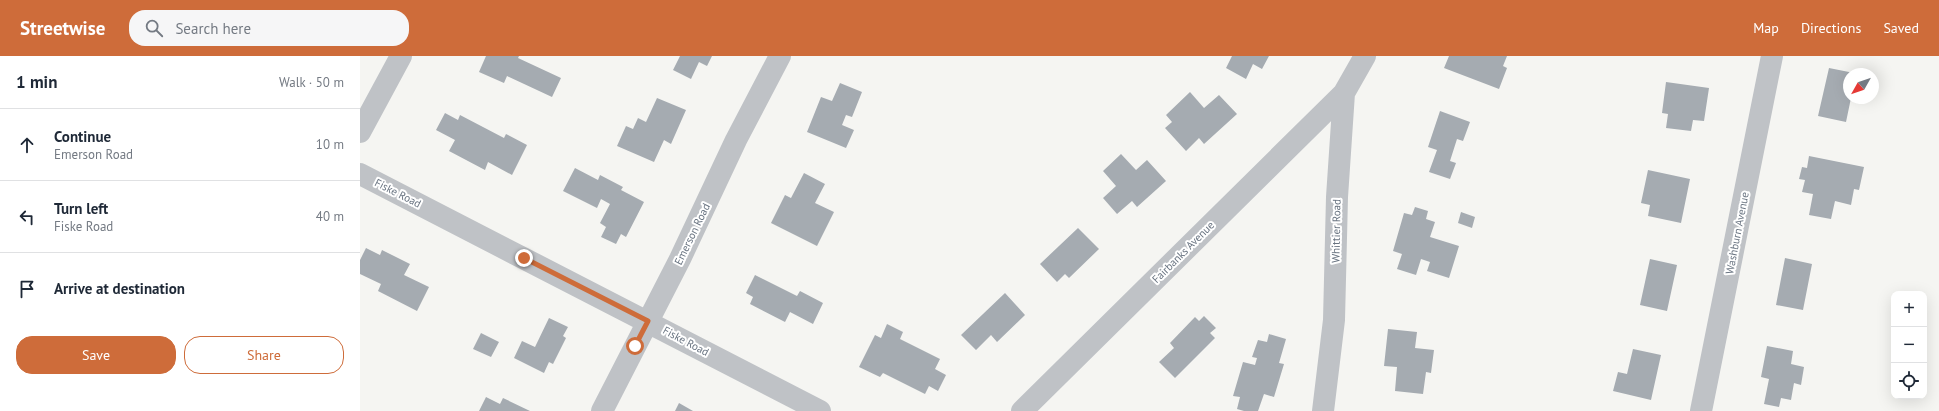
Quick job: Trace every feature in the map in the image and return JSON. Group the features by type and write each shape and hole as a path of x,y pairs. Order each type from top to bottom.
{"street":[{"path":"360,132 401,56"},
{"name":"Emerson Road","path":"602,411 697,225 736,140 780,56"},
{"name":"Whittier Road","path":"1323,411 1334,320 1336,197 1344,93 1365,56"},
{"name":"Washburn Avenue","path":"1701,411 1772,56"},
{"name":"Fairbanks Avenue","path":"1022,411 1344,93"},
{"name":"Fiske Road","path":"360,174 648,321 820,411"}],"building":[{"path":"486,56 519,56 518,58 561,78 552,97 507,76 504,83 479,72"},
{"path":"680,56 712,56 707,66 699,62 691,79 673,70"},
{"path":"1232,56 1269,56 1262,69 1253,64 1246,79 1226,68"},
{"path":"1449,56 1507,56 1503,66 1507,68 1499,89 1444,68"},
{"path":"1829,68 1843,71 1843,104 1850,104 1846,122 1818,116"},
{"path":"1666,82 1709,88 1704,121 1693,120 1691,131 1666,128 1668,114 1662,113"},
{"path":"840,83 862,92 852,117 846,115 842,125 854,130 846,148 807,132 821,97 832,101"},
{"path":"1190,92 1204,108 1219,95 1237,114 1204,144 1199,138 1186,151 1165,128 1172,122 1166,115"},
{"path":"657,98 686,110 671,144 664,140 654,162 617,146 626,126 633,129 638,118 646,122"},
{"path":"1440,111 1470,122 1463,141 1457,139 1450,161 1456,163 1450,179 1429,172 1437,150 1428,147"},
{"path":"445,113 458,120 460,115 504,138 506,134 527,145 512,175 488,162 485,170 449,151 455,140 436,130"},
{"path":"1121,154 1136,170 1147,160 1166,181 1137,207 1132,201 1117,214 1103,198 1116,186 1103,171"},
{"path":"1809,156 1864,167 1859,190 1854,189 1851,205 1835,201 1831,219 1809,215 1813,194 1802,192 1805,180 1799,179 1802,167 1807,168"},
{"path":"575,168 598,180 600,175 623,187 621,190 644,202 626,237 621,234 616,244 601,237 606,227 600,223 610,204 601,199 597,208 563,191"},
{"path":"1648,170 1690,179 1681,223 1648,216 1650,205 1641,203"},
{"path":"804,173 825,184 815,203 834,212 817,246 771,223 785,195 791,198"},
{"path":"1415,207 1428,211 1426,219 1435,222 1430,237 1459,246 1449,278 1427,271 1430,262 1421,259 1416,275 1397,269 1402,254 1393,251 1404,213 1412,215"},
{"path":"1461,212 1475,217 1472,228 1458,223"},
{"path":"1078,228 1099,249 1069,278 1065,274 1057,282 1040,264"},
{"path":"366,248 380,255 382,250 410,264 404,275 429,287 417,311 378,291 381,284 360,274 360,260"},
{"path":"1785,258 1812,264 1803,310 1776,305"},
{"path":"1650,259 1677,265 1667,311 1640,305"},
{"path":"755,275 797,296 800,291 823,303 813,324 790,312 785,322 750,304 753,297 746,293"},
{"path":"1005,293 1025,315 997,342 991,335 976,350 961,335"},
{"path":"1204,316 1216,328 1210,333 1215,338 1175,378 1159,362 1174,348 1170,343 1195,317 1199,321"},
{"path":"549,318 568,327 563,336 566,338 553,364 549,362 544,373 514,358 522,341 535,347"},
{"path":"887,324 903,332 900,339 940,359 935,369 946,375 938,391 929,386 925,394 883,373 880,377 859,367 875,335 881,338"},
{"path":"1388,329 1417,332 1415,348 1434,350 1431,373 1426,372 1423,394 1395,391 1397,367 1384,366"},
{"path":"481,333 499,342 491,357 473,349"},
{"path":"1269,334 1286,339 1279,363 1284,364 1274,397 1264,394 1258,411 1244,411 1237,409 1240,397 1233,396 1243,362 1255,365 1257,358 1252,357 1258,340 1267,342"},
{"path":"1767,346 1793,351 1791,364 1804,367 1801,385 1794,383 1791,400 1781,398 1779,407 1764,404 1769,379 1761,377"},
{"path":"1633,349 1661,355 1651,400 1613,391 1618,372 1627,374"},
{"path":"486,397 500,404 503,398 530,411 479,411"},
{"path":"679,403 693,411 675,411"}],"route":[{"path":"524,258 648,321 635,346"}]}
